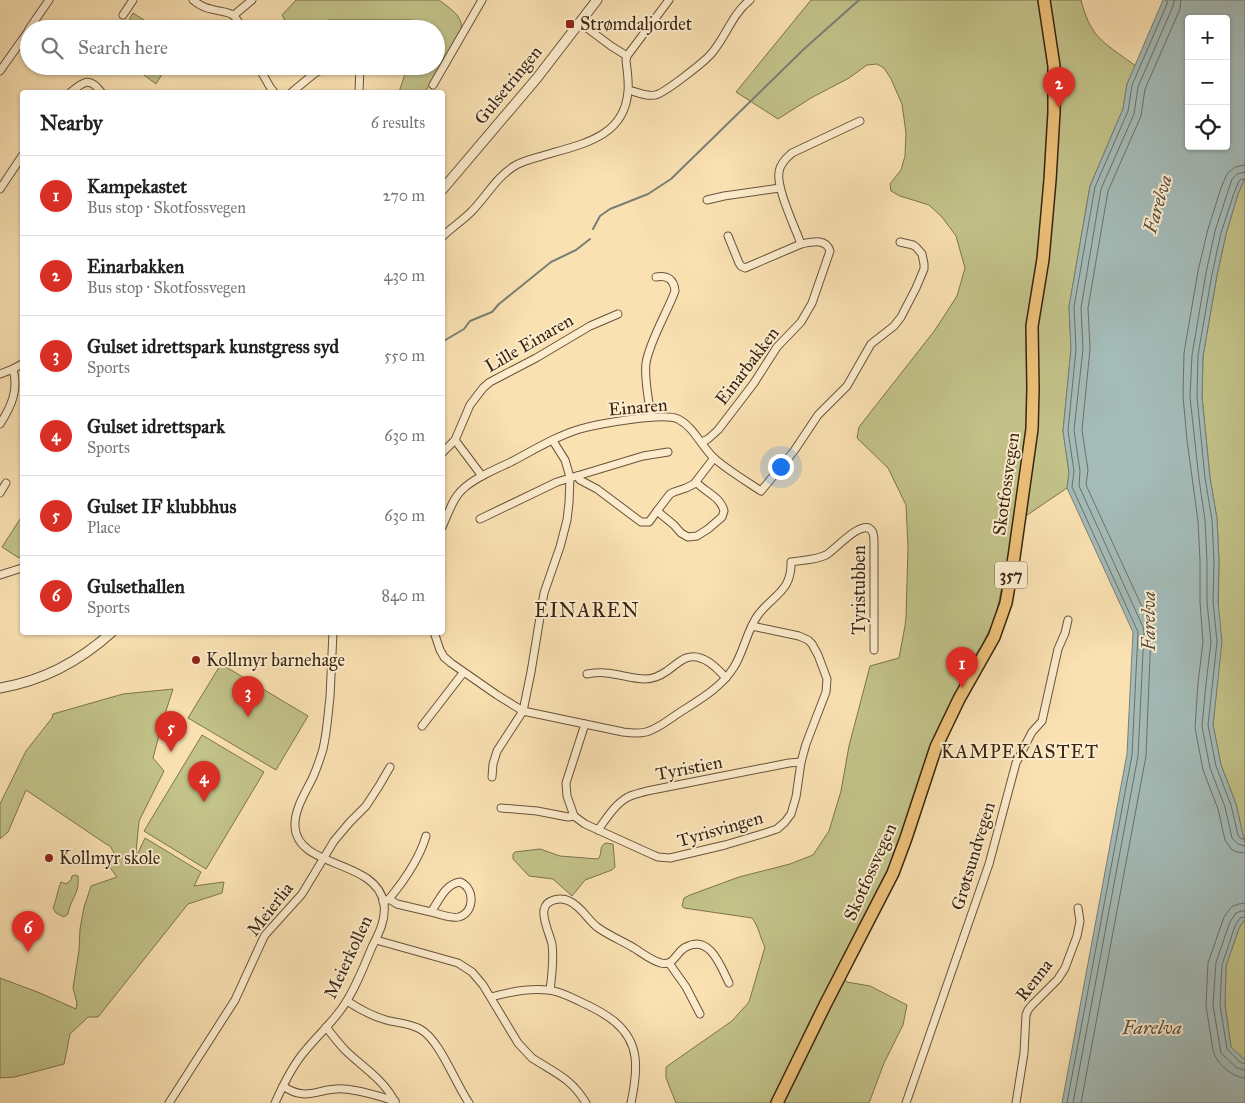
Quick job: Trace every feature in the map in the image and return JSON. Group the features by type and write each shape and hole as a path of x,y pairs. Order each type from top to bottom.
{"main road":[{"name":"Skotfossvegen","path":"778,1103 892,873 906,838 936,747 959,699 994,636 1006,603 1029,457 1033,405 1032,326 1043,259 1050,180 1054,72 1044,0"}],"street":[{"path":"35,20 49,0"},
{"path":"123,15 133,0"},
{"path":"193,0 206,8 225,11 234,15 237,20"},
{"path":"234,15 252,0"},
{"path":"445,64 482,0"},
{"name":"Gulsetringen","path":"445,186 537,78 597,0"},
{"path":"445,234 470,212 496,182 518,164 592,141 606,133 623,112 629,90 627,56 669,0"},
{"path":"629,90 655,96 671,86 712,54 736,14 750,0"},
{"path":"579,22 627,56"},
{"path":"1,69 20,42"},
{"path":"263,75 272,90"},
{"path":"294,90 313,75"},
{"path":"359,90 360,75"},
{"path":"433,85 439,75"},
{"path":"74,90 84,83 90,82 100,90"},
{"path":"801,244 780,188 779,171 781,166 789,155 860,121"},
{"path":"0,189 20,159"},
{"path":"708,200 780,188"},
{"name":"Einarbakken","path":"702,442 713,436 754,383 777,347 801,322 808,311 828,261 830,251 828,246 822,243 801,244 745,268 741,266 728,236"},
{"name":"Einaren","path":"445,520 461,490 482,476 570,432 589,426 651,417 667,416 678,419 688,426 714,458 760,491 794,451 818,415 847,386 871,344 898,321 924,269 924,259 919,250 913,245 900,242"},
{"path":"651,417 646,362 675,291 672,281 668,278 656,277"},
{"name":"Lille Einaren","path":"445,450 455,440 470,405 490,382 536,358 590,326 618,314"},
{"path":"0,374 20,365"},
{"path":"0,424 13,402 16,392 13,369"},
{"path":"455,440 482,476"},
{"path":"553,441 574,477 597,489 640,522 648,522 670,494 696,482 714,458"},
{"path":"480,519 557,482 643,456 668,452"},
{"path":"492,777 497,751 523,711 544,593 567,520 574,477"},
{"path":"657,511 674,524 684,536 697,536 708,529 722,517 724,508 719,501 696,482"},
{"path":"0,493 6,484"},
{"name":"Tyristubben","path":"752,626 758,615 786,586 791,573 792,562 820,557 832,552 854,532 868,528 871,530 874,542 874,650"},
{"path":"0,574 20,569"},
{"name":"Grøtsundvegen","path":"906,1103 989,864 1014,768 1032,732 1042,721 1058,649 1068,620"},
{"path":"435,635 436,643 444,657 463,673 523,711 630,733 646,732 658,726 721,684 738,660 752,626"},
{"name":"Tyrisvingen","path":"574,816 598,830 651,854 670,858 704,851 765,833 782,825 791,814 796,797 801,762 826,692 827,679 812,644 804,638 752,626"},
{"path":"0,688 28,682 54,672 83,655 108,635"},
{"name":"Meierkollen","path":"275,1103 300,1056 347,1001 376,940 384,918 386,900 364,877 305,848 296,831 295,824 298,806 314,776 324,747 329,704 333,635"},
{"path":"587,674 605,672 647,679 663,674 687,658 695,657 711,664 726,678"},
{"path":"422,726 463,673"},
{"path":"501,808 537,811 568,817 574,816 567,796 566,783 584,724"},
{"name":"Tyristien","path":"598,830 618,805 633,795 801,762"},
{"name":"Meierlia","path":"169,1103 235,1000 262,941 302,894 341,832 366,806 390,767"},
{"path":"426,836 422,847 398,888 386,900 453,918 460,917 469,909 470,904 471,895 466,885 460,882 451,884 431,912"},
{"path":"550,990 553,953 544,910 549,902 557,899 564,899 578,906 591,922 604,931 653,960 662,963 669,963 686,946 697,944 708,947 729,983"},
{"name":"Renna","path":"1016,1103 1024,1053 1026,1015 1058,979 1065,968 1077,936 1080,921 1078,908"},
{"path":"376,940 448,960 472,972 479,979 512,1034 527,1054 570,1082 580,1092 586,1103"},
{"path":"669,963 686,987 700,1014"},
{"path":"491,998 514,992 538,989 550,990 565,994 610,1017 622,1029 635,1056 630,1103"},
{"path":"347,1001 376,1016 414,1026 425,1033 436,1044 469,1103"},
{"path":"326,1027 347,1052 381,1082 395,1102"},
{"path":"283,1086 294,1093 300,1094 314,1094 335,1089 356,1090 395,1102"}],"green space":[{"path":"296,0 439,0 458,16 461,30 445,58 445,20 285,20 282,15"},
{"path":"811,0 1081,0 1086,17 1098,37 1136,66 1127,84 1123,109 1090,186 1069,307 1071,349 1063,431 1069,472 1067,488 1014,524 995,619 982,645 967,667 895,857 837,970 847,982 870,986 907,1005 903,1025 884,1063 869,1103 676,1103 666,1078 666,1067 732,1021 749,1002 765,947 752,918 684,908 682,906 684,898 739,877 790,864 813,855 829,831 841,791 849,746 870,666 899,658 906,617 908,547 906,505 888,468 857,438 859,427 935,330 957,296 965,268 956,236 942,217 929,205 900,196 891,191 890,184 901,170 905,156 906,133 902,104 884,68 877,64 867,65 849,78 811,98 778,119 736,92"},
{"path":"133,13 144,20 129,20"},
{"path":"144,75 162,75 156,84"},
{"path":"404,75 435,75 426,90 400,90"},
{"path":"1245,178 1245,844 1236,804 1221,765 1213,725 1217,685 1219,561 1217,519 1210,478 1202,397 1203,356 1217,275 1226,234"},
{"path":"20,519 20,557 19,558 2,547"},
{"path":"221,664 308,716 276,770 188,718"},
{"path":"173,689 153,758 164,771 139,821 136,852 134,854 138,853 145,838 201,872 194,886 224,882 222,893 188,904 98,1017 88,1017 70,1034 64,1064 15,1077 0,1078 0,978 76,1009 77,1003 73,988 84,907 91,886 117,877 109,866 119,861 110,846 26,790 8,832 0,839 0,804 26,751 52,718 53,714 123,694"},
{"path":"202,735 264,772 206,869 144,831"},
{"path":"606,843 613,844 615,867 612,870 585,880 572,896 553,879 529,876 513,859 515,852 540,849 560,856 598,859 602,846"},
{"path":"72,876 78,876 78,888 68,914 64,917 56,913 53,908 61,882 66,884 71,880"},
{"path":"1245,919 1245,1060 1231,1048 1225,1005 1226,966 1239,928"}],"water":[{"name":"Farelva","path":"1163,0 1245,0 1245,178 1226,234 1217,275 1203,356 1202,397 1210,478 1217,519 1218,601 1222,642 1213,725 1221,765 1236,804 1245,844 1245,919 1239,928 1226,966 1225,1005 1231,1047 1245,1060 1245,1103 1062,1103 1127,754 1133,632 1067,488 1069,472 1063,431 1071,349 1069,307 1090,186 1123,109 1127,84"}],"waterway":[{"path":"593,229 600,216 610,209 648,194 671,179 804,49 859,0"},
{"path":"445,340 464,329 470,321 492,312 499,304 551,262 576,250 590,239"}],"place":[{"name":"Strømdaljordet","path":"570,24"},
{"name":"Einarbakken","path":"1059,108"},
{"name":"Kollmyr barnehage","path":"196,660"},
{"name":"Kampekastet","path":"962,688"},
{"name":"Gulset idrettspark kunstgress syd","path":"248,717"},
{"name":"Gulset IF klubbhus","path":"171,752"},
{"name":"Gulset idrettspark","path":"204,802"},
{"name":"Kollmyr skole","path":"49,858"},
{"name":"Gulsethallen","path":"28,952"}],"district":[{"name":"EINAREN","path":"587,610"},
{"name":"KAMPEKASTET","path":"1020,751"}]}
